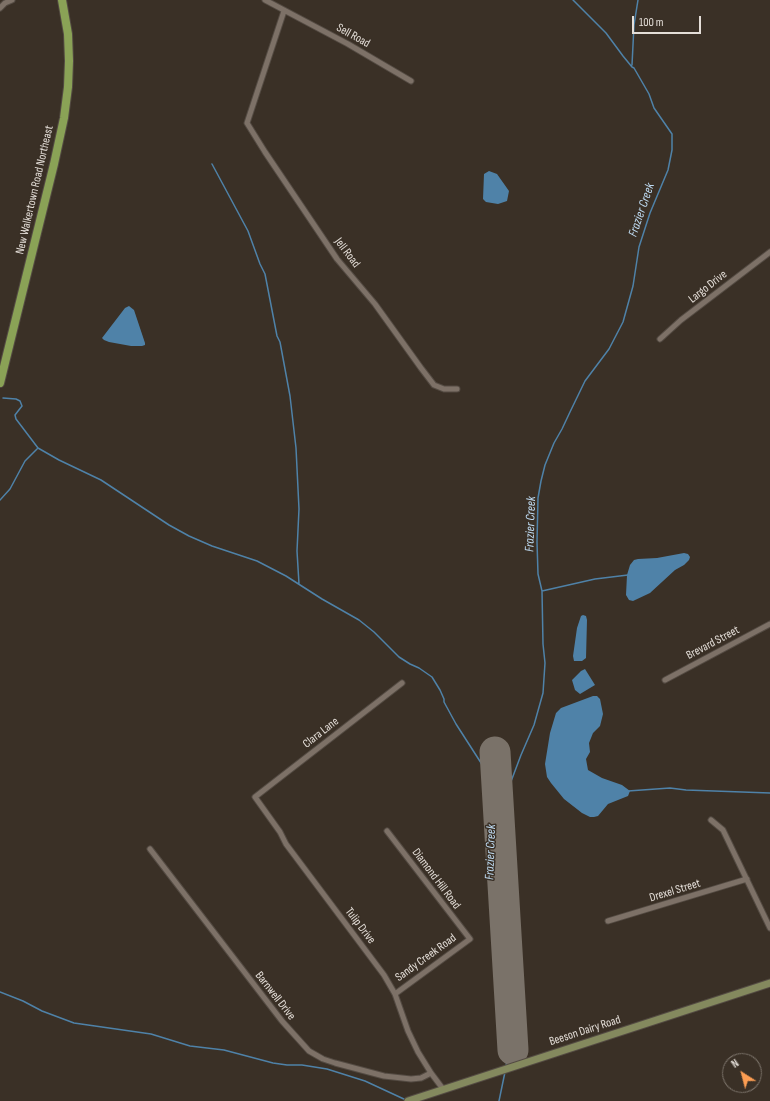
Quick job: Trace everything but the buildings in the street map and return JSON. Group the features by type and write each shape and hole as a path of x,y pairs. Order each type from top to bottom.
{"main road":[{"name":"New Walkertown Road Northeast","path":"0,382 56,157 67,100 69,47 62,0"}],"street":[{"path":"0,8 5,3 12,0"},
{"name":"Sell Road","path":"265,0 348,44 412,81"},
{"name":"Jell Road","path":"284,11 247,123 264,152 337,259 375,304 434,385 444,389 457,390"},
{"name":"Largo Drive","path":"660,339 687,316 770,252"},
{"name":"Brevard Street","path":"665,680 770,624"},
{"name":"Clara Lane","path":"257,800 255,797 402,683"},
{"name":"Tulip Drive","path":"257,800 280,832 286,844 384,975 395,994 408,1031 418,1052 430,1073 443,1089"},
{"path":"711,820 724,830 770,928"},
{"name":"Diamond Hill Road","path":"387,831 470,940"},
{"name":"Barnwell Drive","path":"150,849 282,1021 309,1051 323,1059 335,1063 384,1076 417,1079 430,1073"},
{"name":"Drexel Street","path":"608,921 747,879"},
{"name":"Sandy Creek Road","path":"395,994 470,940"},
{"name":"Beeson Dairy Road","path":"408,1101 770,983"}],"water":[{"path":"489,171 497,174 509,191 507,201 498,204 486,202 483,199 484,174"},
{"path":"129,306 134,310 145,345 131,346 104,340 102,338 125,308"},
{"path":"684,553 688,554 690,557 684,565 675,570 650,593 633,601 629,600 626,595 627,575 630,565 634,560 657,558"},
{"path":"581,616 586,616 587,620 586,658 582,661 574,661 573,656 577,628"},
{"path":"585,669 595,685 580,694 575,690 572,680"},
{"path":"593,696 597,696 600,699 603,714 600,726 593,733 589,743 590,752 586,759 588,770 602,778 622,785 630,791 628,796 608,804 598,816 590,817 582,813 564,799 547,777 545,764 550,733 556,713 561,708"}],"waterway":[{"name":"Frazier Creek","path":"506,1066 515,1025 507,963 499,929 497,889 499,857 498,835 500,812 534,725 543,693 545,663 543,644 542,591 538,574 537,542 538,498 541,481 545,465 554,443 585,381 609,349 623,322 633,286 639,247 650,213 668,170 672,150 672,134 654,108 649,94 634,68 606,33 573,0"},
{"name":"Frazier Creek","path":"632,65 634,25 638,0"},
{"path":"212,164 248,231 265,274 277,336 280,342 290,396 296,448 299,509 297,551 299,584"},
{"path":"3,398 16,399 20,401 22,406 15,415 16,419 38,448 101,480 169,525 189,536 212,546 257,561 286,576 359,620 374,632 399,657 432,677 440,690 444,702 456,724 504,800"},
{"path":"0,500 10,489 25,461 37,449"},
{"path":"542,591 595,579 628,575"},
{"path":"628,791 670,788 770,793"},
{"path":"0,992 23,1001 42,1011 74,1023 151,1034 190,1046 224,1050 273,1063 302,1065 327,1069 365,1081 406,1100"},
{"name":"Frazier Creek","path":"499,1101 505,1072"}],"runway":[{"path":"495,752 513,1050"}]}
